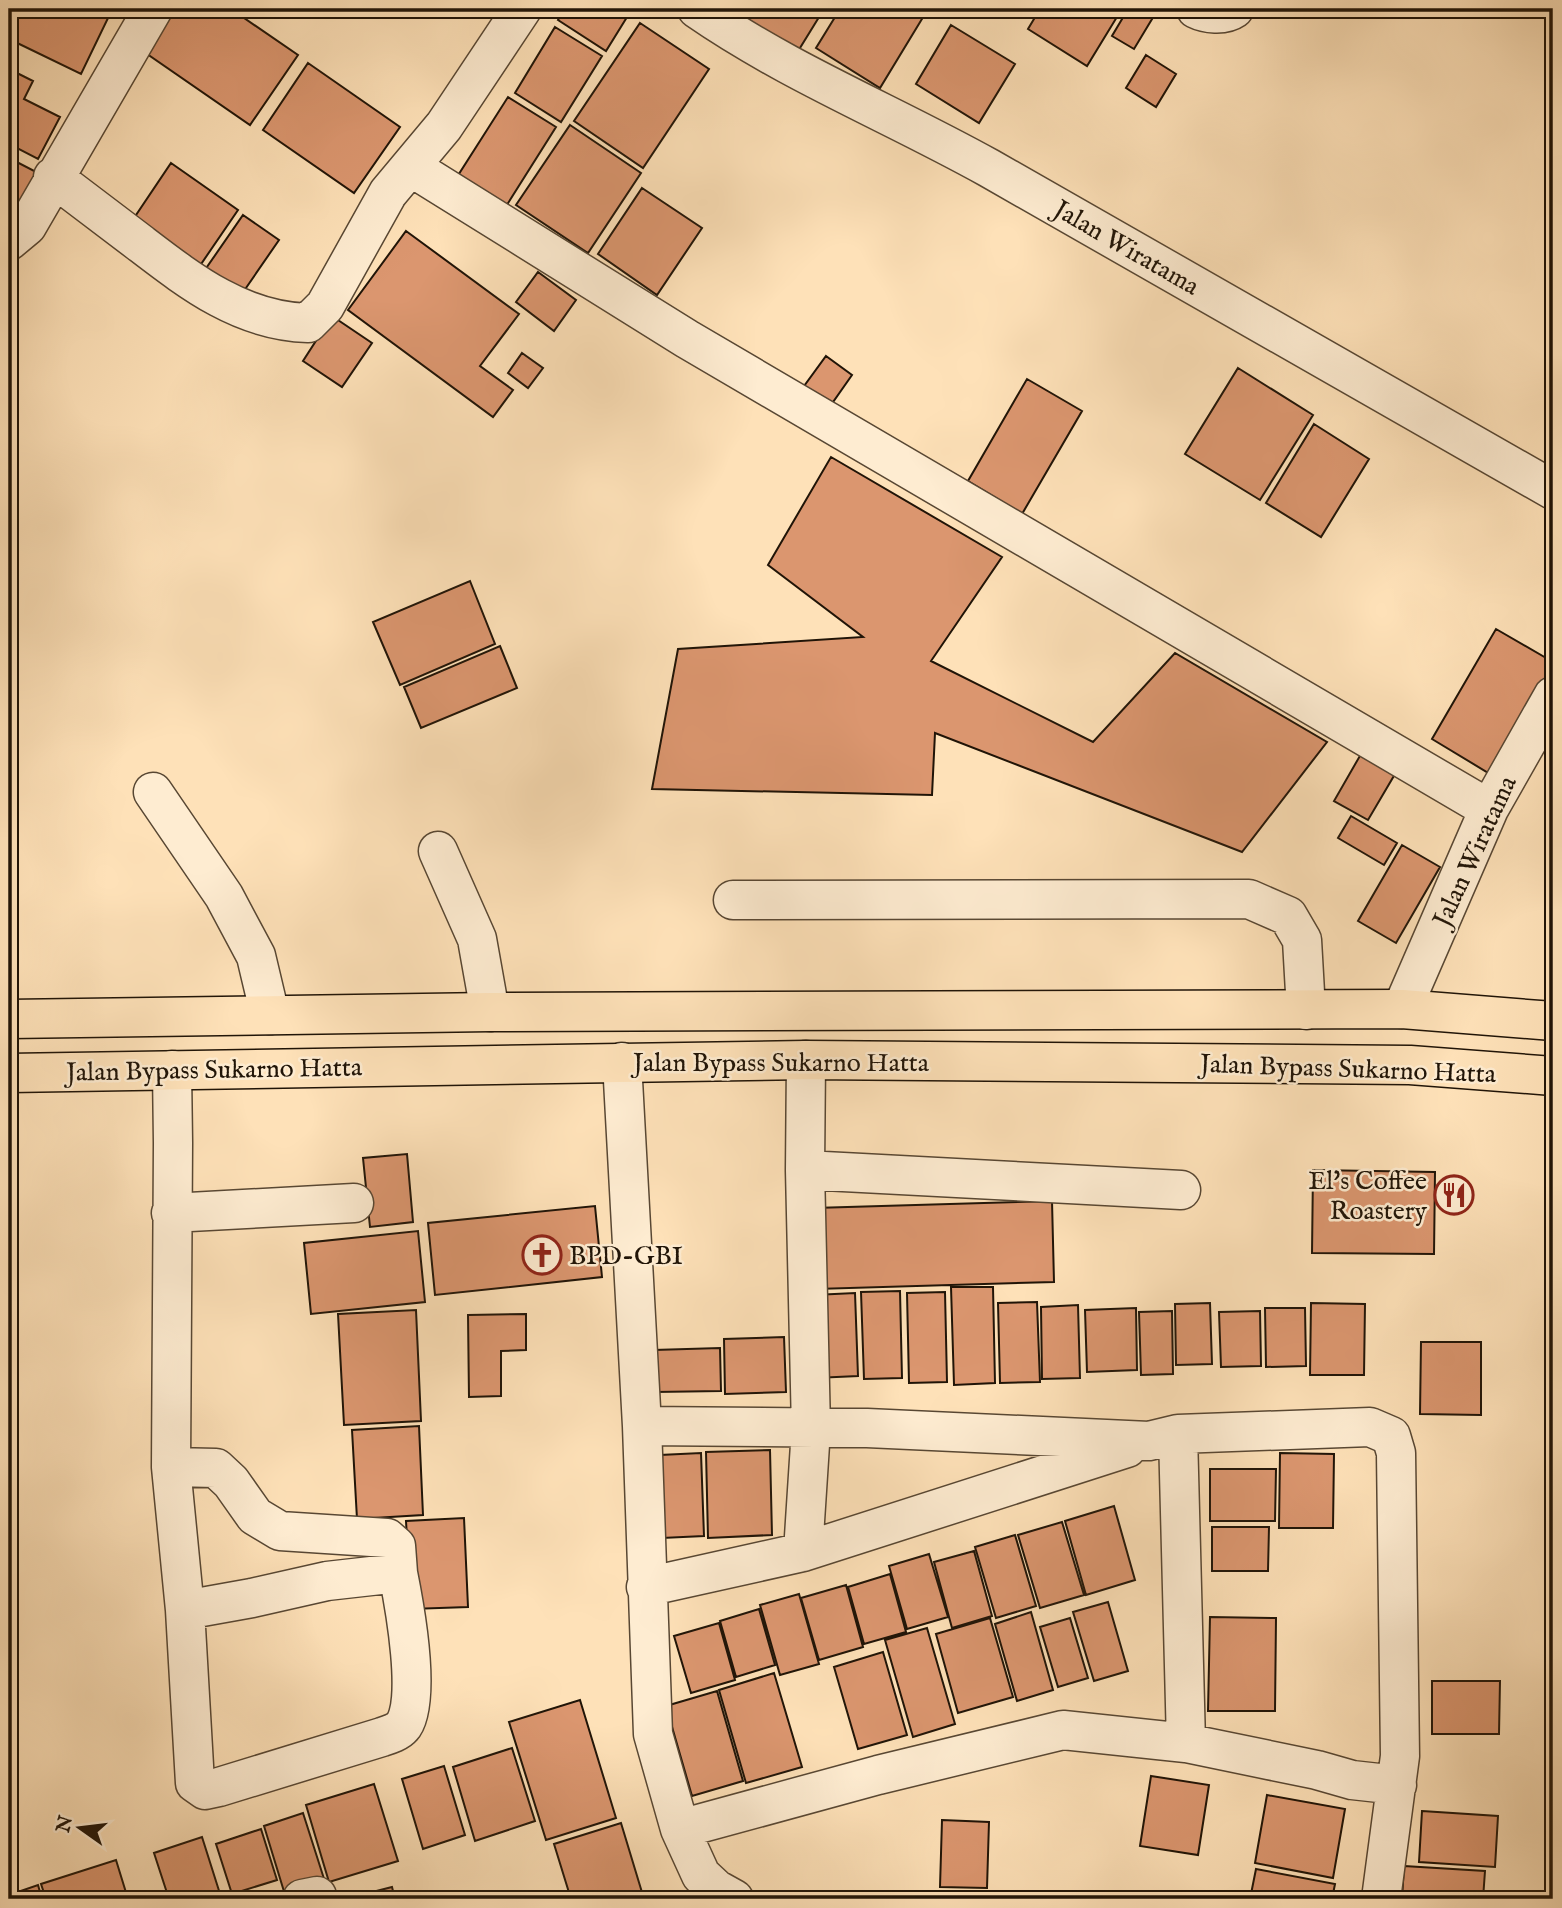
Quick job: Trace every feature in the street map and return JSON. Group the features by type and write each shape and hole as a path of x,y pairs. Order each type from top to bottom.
{"highway":[{"name":"Jalan Bypass Sukarno Hatta","path":"9,1019 490,1012 1402,1009 1553,1021"},
{"name":"Jalan Bypass Sukarno Hatta","path":"9,1073 806,1060 1410,1065 1553,1076"}],"street":[{"path":"9,241 27,226 53,177 153,9"},
{"path":"53,177 193,284 240,310 285,322 308,323 325,306 388,193 444,126 522,9"},
{"name":"Jalan Wiratama","path":"697,9 784,62 986,167 1553,490"},
{"path":"1196,9 1216,13 1234,9"},
{"path":"411,167 687,339 1489,809"},
{"name":"Jalan Wiratama","path":"1402,1009 1489,809 1553,696"},
{"path":"153,792 224,896 256,956 270,1015"},
{"path":"438,851 477,939 490,1012"},
{"path":"733,900 1249,899 1288,916 1302,940 1306,1010"},
{"path":"803,1552 811,1429 805,1170 806,1060"},
{"path":"622,1062 642,1426 653,1734 680,1829 701,1875 716,1889 734,1899"},
{"path":"171,1467 216,1468 231,1482 255,1516 280,1531 387,1538 396,1546 408,1625 411,1704 402,1727 382,1737 340,1751 205,1790 195,1783 185,1610 171,1467 172,1070"},
{"path":"805,1170 1181,1190"},
{"path":"171,1213 354,1203"},
{"path":"642,1426 867,1428 1163,1437 1370,1427 1391,1436 1396,1453 1400,1756 1381,1899"},
{"path":"646,1587 803,1552 1163,1437"},
{"path":"1163,1437 1186,1743"},
{"path":"185,1610 327,1581 398,1573"},
{"path":"680,1829 878,1775 1063,1730 1186,1743 1317,1770 1352,1780 1397,1785"}],"building":[{"path":"13,9 93,9 109,16 81,74 9,39 9,17"},
{"path":"164,9 231,9 298,55 250,125 137,47"},
{"path":"565,9 632,9 606,51 558,20"},
{"path":"751,9 824,9 795,56 742,22"},
{"path":"840,9 928,9 880,88 816,48"},
{"path":"1040,9 1114,9 1120,12 1087,66 1028,29"},
{"path":"1128,9 1135,9 1152,19 1134,49 1112,36"},
{"path":"640,23 709,69 643,168 574,121"},
{"path":"951,25 1015,64 979,123 916,84"},
{"path":"555,27 602,56 561,122 515,93"},
{"path":"1146,55 1176,74 1156,107 1126,88"},
{"path":"308,63 400,127 354,193 263,130"},
{"path":"9,69 33,81 24,99 60,117 38,159 9,144"},
{"path":"508,97 556,127 505,208 457,177"},
{"path":"570,125 641,173 588,253 516,205"},
{"path":"9,158 46,177 9,222"},
{"path":"171,163 238,210 197,270 130,224"},
{"path":"642,188 702,228 657,295 598,254"},
{"path":"243,215 279,240 237,301 200,277"},
{"path":"406,231 519,314 480,366 513,390 493,417 348,310"},
{"path":"538,272 576,300 554,331 516,302"},
{"path":"332,316 372,343 342,387 303,361"},
{"path":"522,353 543,368 528,388 508,373"},
{"path":"826,356 852,375 826,412 799,393"},
{"path":"1238,368 1313,415 1260,500 1185,454"},
{"path":"1027,379 1082,411 1022,514 968,481"},
{"path":"1314,424 1369,459 1321,537 1266,503"},
{"path":"831,457 1002,557 931,661 1093,742 1175,653 1327,742 1242,852 935,733 932,795 652,789 678,649 863,637 768,565"},
{"path":"470,581 495,644 400,685 373,622"},
{"path":"1496,629 1553,662 1553,677 1495,777 1432,739"},
{"path":"500,646 517,688 421,728 404,687"},
{"path":"1361,754 1395,774 1368,820 1334,801"},
{"path":"1351,816 1397,843 1384,865 1338,838"},
{"path":"1402,845 1440,867 1396,943 1358,921"},
{"path":"407,1154 413,1222 370,1227 363,1158"},
{"path":"1313,1170 1435,1172 1434,1254 1312,1253"},
{"path":"1052,1201 1054,1282 816,1289 814,1208"},
{"path":"595,1206 602,1277 435,1295 428,1223"},
{"path":"418,1231 425,1302 311,1314 304,1243"},
{"path":"951,1287 993,1287 995,1383 954,1385"},
{"path":"900,1291 902,1378 864,1379 861,1292"},
{"path":"945,1292 947,1382 909,1383 907,1293"},
{"path":"855,1293 858,1376 815,1378 814,1295"},
{"path":"1037,1302 1040,1382 1000,1383 998,1303"},
{"path":"1210,1303 1212,1364 1176,1365 1175,1304"},
{"path":"1311,1303 1365,1304 1364,1375 1310,1375"},
{"path":"1078,1305 1080,1378 1042,1379 1041,1307"},
{"path":"1136,1308 1137,1370 1087,1372 1085,1310"},
{"path":"1265,1308 1305,1308 1306,1366 1266,1367"},
{"path":"416,1310 421,1421 344,1425 338,1314"},
{"path":"1172,1311 1173,1374 1141,1375 1139,1312"},
{"path":"1260,1311 1261,1366 1221,1367 1219,1312"},
{"path":"526,1314 526,1350 501,1351 501,1396 469,1397 468,1315"},
{"path":"784,1337 786,1392 725,1394 724,1339"},
{"path":"1421,1342 1481,1342 1481,1415 1420,1414"},
{"path":"720,1348 721,1391 655,1392 654,1350"},
{"path":"419,1426 423,1515 357,1519 352,1430"},
{"path":"770,1450 772,1535 708,1538 706,1452"},
{"path":"701,1453 704,1536 662,1538 660,1455"},
{"path":"1280,1453 1334,1454 1333,1528 1279,1528"},
{"path":"1210,1469 1276,1469 1275,1521 1210,1521"},
{"path":"1114,1506 1135,1580 1086,1595 1065,1521"},
{"path":"464,1518 468,1607 411,1609 406,1521"},
{"path":"1062,1522 1084,1595 1040,1608 1018,1535"},
{"path":"1212,1527 1269,1527 1268,1571 1212,1571"},
{"path":"1015,1535 1036,1606 996,1618 975,1547"},
{"path":"974,1551 992,1616 952,1628 934,1562"},
{"path":"929,1554 948,1617 907,1629 889,1566"},
{"path":"890,1574 906,1632 864,1644 848,1587"},
{"path":"846,1585 863,1647 819,1660 801,1598"},
{"path":"799,1594 819,1664 780,1675 760,1605"},
{"path":"1108,1602 1128,1671 1094,1681 1073,1612"},
{"path":"759,1609 775,1665 736,1677 720,1621"},
{"path":"1031,1612 1053,1690 1017,1701 995,1624"},
{"path":"1210,1617 1276,1618 1275,1711 1208,1711"},
{"path":"990,1618 1013,1697 958,1713 936,1634"},
{"path":"1070,1618 1088,1678 1058,1687 1040,1627"},
{"path":"719,1623 735,1680 691,1693 674,1636"},
{"path":"927,1628 955,1724 913,1737 885,1640"},
{"path":"883,1652 907,1735 858,1749 834,1667"},
{"path":"774,1673 802,1767 746,1783 719,1690"},
{"path":"1432,1681 1500,1681 1499,1734 1432,1734"},
{"path":"717,1691 743,1781 692,1796 666,1706"},
{"path":"580,1700 616,1818 546,1840 509,1722"},
{"path":"512,1748 535,1821 475,1841 453,1767"},
{"path":"444,1766 465,1835 423,1849 402,1779"},
{"path":"1151,1776 1209,1785 1198,1855 1140,1846"},
{"path":"374,1784 398,1861 329,1882 306,1805"},
{"path":"1267,1795 1345,1809 1333,1878 1255,1863"},
{"path":"1422,1811 1498,1816 1495,1867 1419,1862"},
{"path":"303,1813 326,1885 286,1898 264,1826"},
{"path":"942,1820 989,1822 987,1888 940,1887"},
{"path":"621,1823 644,1899 571,1899 554,1844"},
{"path":"261,1829 277,1880 232,1894 216,1844"},
{"path":"202,1837 221,1897 169,1899 154,1853"},
{"path":"116,1860 128,1899 46,1899 41,1884"},
{"path":"1404,1866 1485,1871 1483,1899 1402,1899"},
{"path":"1256,1869 1335,1884 1332,1899 1250,1899"},
{"path":"38,1885 42,1899 9,1899 9,1895"},
{"path":"392,1887 395,1899 345,1899"}],"place":[{"name":"El's Coffee Roastery","path":"1454,1195"},
{"name":"BPD-GBI","path":"542,1255"}]}
